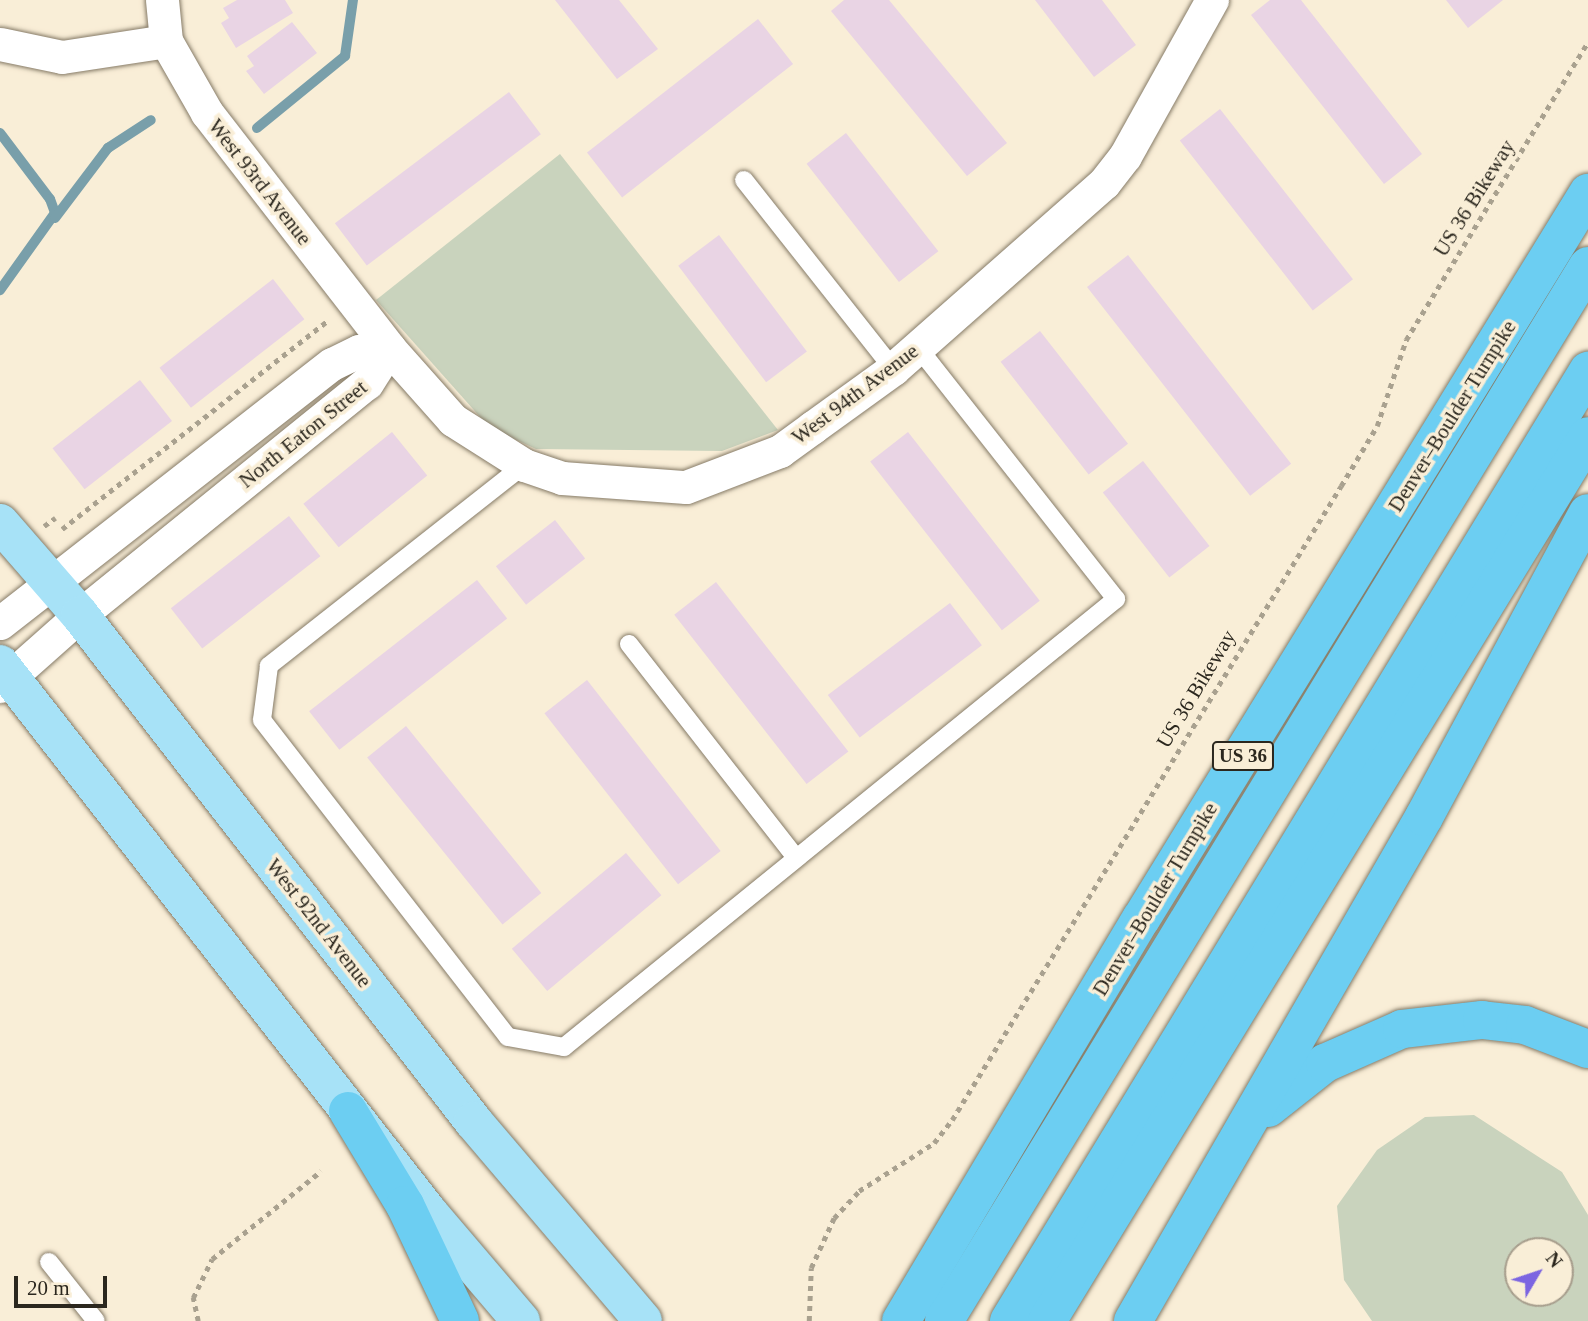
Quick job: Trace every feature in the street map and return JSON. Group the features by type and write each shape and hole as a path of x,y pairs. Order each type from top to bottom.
{"highway":[{"name":"Denver–Boulder Turnpike","path":"901,1321 1141,919 1588,194"},
{"path":"944,1321 1588,265"},
{"path":"1009,1321 1588,371"},
{"path":"1047,1321 1588,436"},
{"path":"1133,1321 1245,1133 1492,693 1588,513"},
{"path":"1245,1133 1304,1076 1348,1049 1402,1029 1482,1020 1525,1025 1588,1049"},
{"path":"348,1111 405,1205 460,1321"}],"main road":[{"name":"West 92nd Avenue","path":"0,523 80,615 465,1112 643,1321"},
{"path":"3,675 348,1111 521,1321"}],"street":[{"name":"West 93rd Avenue","path":"162,0 166,41 207,113 389,348"},
{"name":"West 94th Avenue","path":"389,348 453,420 478,440 524,465 562,478 686,487 780,451 893,369 1104,183 1125,156 1212,0"},
{"path":"0,44 62,58 166,41"},
{"name":"North Eaton Street","path":"0,623 332,364 359,351 389,348"},
{"name":"North Eaton Street","path":"3,675 367,383 389,348"}],"lane":[{"path":"744,180 893,369"},
{"path":"524,465 269,666 262,720 509,1037 564,1047 1116,600 918,347"},
{"path":"629,644 796,859"},
{"path":"49,1262 96,1321"}],"path":[{"name":"US 36 Bikeway","path":"809,1321 811,1268 834,1218 859,1191 934,1143 952,1120 1377,426 1398,360 1414,326 1588,42"},
{"path":"62,529 335,315"},
{"path":"198,1321 192,1298 212,1259 321,1171"}],"green space":[{"path":"560,154 778,430 722,451 536,449 489,427 376,300"},
{"path":"1474,1115 1562,1172 1588,1215 1588,1321 1372,1321 1344,1280 1337,1206 1377,1150 1425,1117"}],"building":[{"path":"237,0 285,0 293,13 236,48 221,23 229,18 223,8"},
{"path":"555,0 619,0 658,49 617,79"},
{"path":"844,0 889,0 1007,143 967,176 831,11"},
{"path":"1035,0 1102,0 1136,45 1094,77"},
{"path":"1270,0 1301,0 1422,154 1384,184 1251,15"},
{"path":"1446,0 1503,0 1468,28"},
{"path":"758,19 793,64 622,198 587,153"},
{"path":"292,22 317,53 264,94 246,71 254,66 247,56"},
{"path":"509,92 541,134 367,266 335,223"},
{"path":"1220,109 1353,279 1313,311 1180,140"},
{"path":"846,133 938,251 899,282 807,164"},
{"path":"719,235 807,352 766,382 678,266"},
{"path":"1128,255 1291,464 1250,496 1087,287"},
{"path":"273,279 304,319 191,408 160,368"},
{"path":"1040,331 1128,444 1089,474 1001,362"},
{"path":"140,380 172,421 85,489 53,448"},
{"path":"392,432 427,476 339,547 303,504"},
{"path":"908,432 1040,601 1002,630 870,462"},
{"path":"1143,461 1209,546 1169,578 1103,492"},
{"path":"289,516 320,556 202,649 171,608"},
{"path":"555,520 585,559 526,605 496,566"},
{"path":"477,580 507,619 339,750 309,711"},
{"path":"716,582 848,751 807,784 674,615"},
{"path":"950,603 982,645 860,737 828,695"},
{"path":"587,680 721,851 678,884 544,713"},
{"path":"406,726 541,893 502,925 367,757"},
{"path":"626,853 661,895 547,991 512,949"}],"waterway":[{"path":"257,128 345,56 353,0"},
{"path":"55,218 108,148 151,120"},
{"path":"0,133 50,199 55,213 0,290"}]}
